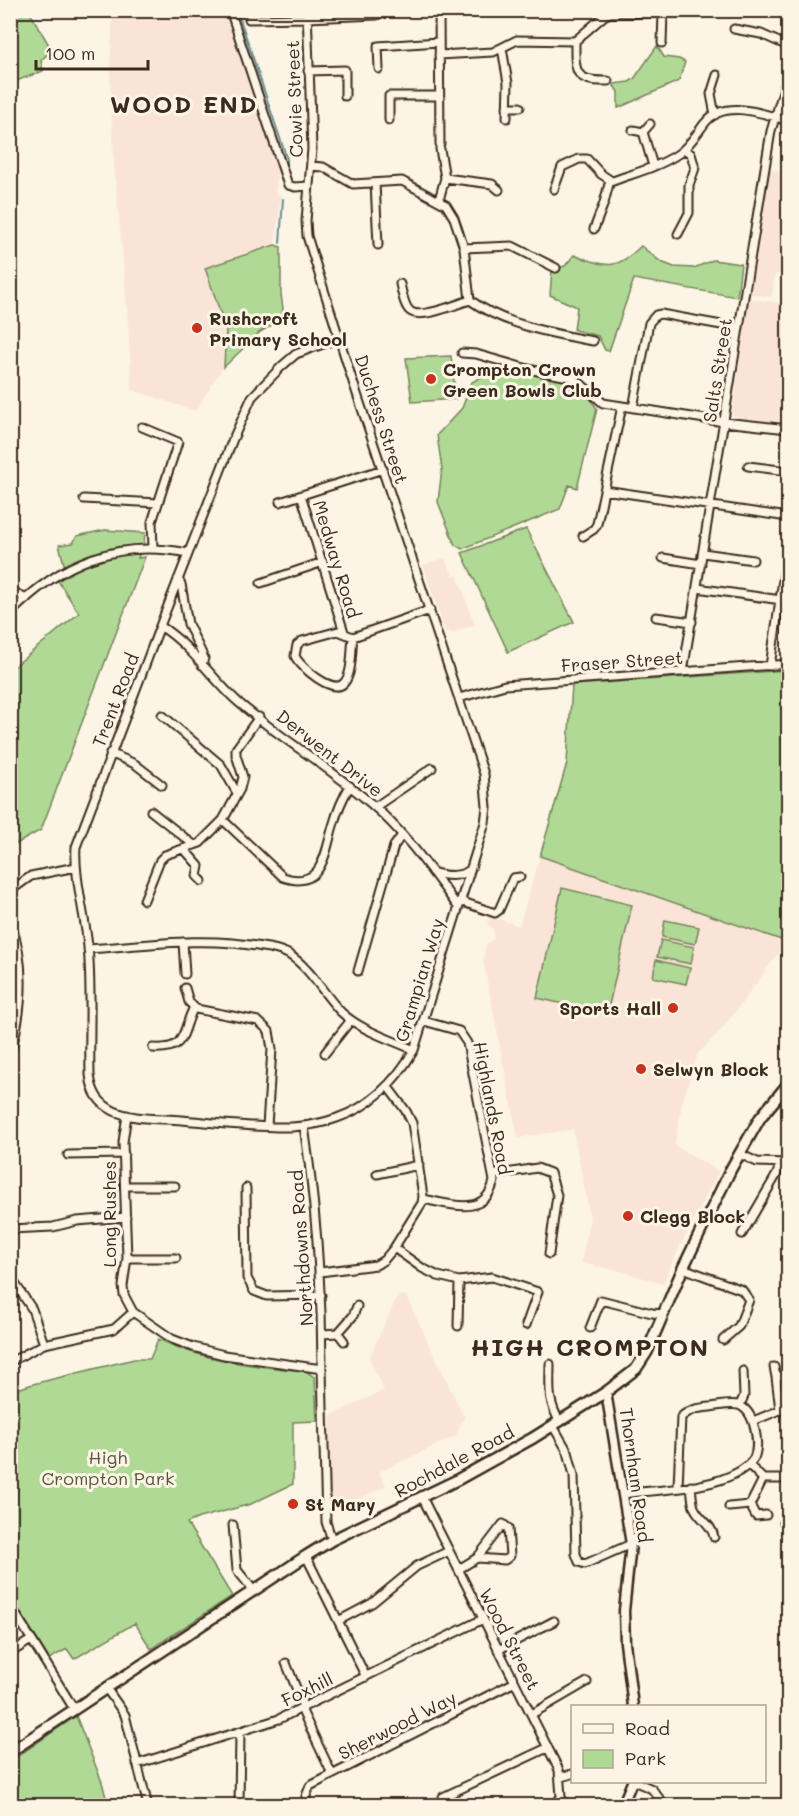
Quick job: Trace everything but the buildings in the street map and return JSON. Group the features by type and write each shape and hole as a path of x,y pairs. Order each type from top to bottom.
{"main road":[{"name":"Rochdale Road","path":"10,1752 332,1540 422,1497 557,1424 636,1369 647,1352 682,1268 740,1154 760,1118 789,1084"}],"street":[{"path":"230,10 288,185 309,186"},
{"path":"438,200 445,178 440,146 439,10"},
{"path":"439,56 493,52 517,40 575,41 611,13 704,14 709,11"},
{"path":"662,43 663,13"},
{"path":"249,19 307,14 377,15"},
{"name":"Cowie Street","path":"307,14 311,166 309,186"},
{"path":"734,29 760,34 789,46"},
{"path":"575,41 576,71 582,79 591,82 608,81"},
{"path":"379,69 378,46 439,42"},
{"path":"502,48 508,83 507,118"},
{"path":"308,71 345,70 345,96"},
{"path":"715,115 711,94 717,75"},
{"name":"Salts Street","path":"683,672 774,117 789,75"},
{"path":"390,120 389,96 439,96"},
{"path":"507,107 519,107"},
{"path":"554,189 562,167 579,159 587,159 601,174 613,181 645,171 679,154 705,122 727,111 742,110 789,121"},
{"path":"643,132 650,124"},
{"path":"633,130 643,132"},
{"path":"643,132 653,166"},
{"path":"678,234 689,213 689,185 695,168 694,160 684,149"},
{"path":"311,166 323,167 353,184 402,181 446,205 454,218 464,248 470,300"},
{"path":"445,178 492,184 499,190"},
{"path":"594,229 610,180"},
{"path":"375,183 378,245"},
{"name":"Duchess Street","path":"309,186 307,237 484,774 487,807 485,823"},
{"path":"464,248 512,246 556,268"},
{"path":"400,284 406,306 410,311 420,315 470,300 530,327 593,341"},
{"path":"633,408 649,323 656,315 738,328"},
{"name":"Trent Road","path":"127,1114 115,1111 101,1102 92,1089 88,949 76,867 76,847 79,835 233,439 252,397 296,354 339,338"},
{"path":"462,353 476,354 528,369 574,378 603,403 724,422 789,429"},
{"path":"583,536 594,529 597,524 621,406"},
{"path":"142,427 178,442 151,532 153,549"},
{"path":"748,466 789,471"},
{"path":"280,502 383,469"},
{"path":"604,490 789,517"},
{"name":"Medway Road","path":"301,495 344,632"},
{"path":"84,499 158,503"},
{"path":"770,666 789,548"},
{"path":"10,614 58,573 81,561 106,553 153,549 188,553"},
{"path":"703,553 753,560"},
{"path":"663,558 701,564"},
{"path":"261,583 323,562"},
{"name":"Derwent Drive","path":"178,579 181,584 188,624 204,658 202,665"},
{"path":"697,588 781,600"},
{"path":"10,590 26,599"},
{"path":"353,637 347,679 341,686 330,685 321,680 297,661 295,652 297,645 302,641 339,631 353,637 430,610"},
{"path":"778,615 789,614"},
{"path":"656,617 692,622"},
{"name":"Derwent Drive","path":"160,626 191,650 202,665 239,702 375,807 402,835 459,904"},
{"name":"Fraser Street","path":"459,698 505,685 789,664"},
{"path":"162,715 221,765 237,793"},
{"path":"144,900 160,860 165,855 200,843 223,820 243,777 236,749 259,717"},
{"path":"111,753 135,764 162,785"},
{"path":"375,807 432,768"},
{"path":"223,820 283,877 291,880 305,879 317,872 324,857 342,798 350,786"},
{"path":"151,811 194,845"},
{"name":"Grampian Way","path":"127,1114 267,1126 304,1126 339,1118 371,1101 388,1087 414,1050 485,823"},
{"path":"358,972 394,846 402,835"},
{"path":"184,849 199,867 197,876 202,881"},
{"path":"10,891 31,876 76,867"},
{"path":"432,872 453,876 463,875 470,870"},
{"path":"459,904 495,913 499,910 513,878 520,877"},
{"path":"10,922 17,942 21,995 10,1055"},
{"path":"183,942 185,974"},
{"path":"88,949 183,942 229,942 278,950 289,954 306,970 341,1012 351,1020 414,1050"},
{"path":"185,988 189,1002 196,1009 258,1021 269,1031 272,1049 267,1126"},
{"path":"153,1048 171,1047 179,1043 194,1007"},
{"path":"325,1053 351,1020"},
{"name":"Highlands Road","path":"423,1199 467,1207 479,1204 491,1193 493,1175 467,1042 459,1031 424,1020"},
{"path":"320,1272 376,1265 384,1260 394,1248 423,1199 424,1188 412,1123 388,1087"},
{"name":"Long Rushes","path":"127,1114 124,1128 127,1258 123,1286 124,1295 133,1312"},
{"name":"Northdowns Road","path":"304,1126 314,1197 320,1272 326,1522 332,1540"},
{"path":"68,1155 124,1154"},
{"path":"740,1154 757,1162 789,1163"},
{"path":"742,1234 777,1174 780,1164"},
{"path":"377,1174 419,1165"},
{"path":"493,1175 537,1168 550,1173 557,1196 549,1254"},
{"path":"125,1186 175,1186"},
{"path":"246,1188 247,1278 254,1291 267,1296 321,1295"},
{"path":"10,1230 53,1227 94,1219 126,1217"},
{"path":"394,1248 422,1268 438,1276 459,1281 492,1277 537,1292 526,1325"},
{"path":"127,1258 176,1258"},
{"path":"682,1268 742,1290 748,1296 739,1326 723,1340"},
{"path":"10,1276 32,1310 44,1344"},
{"path":"458,1326 459,1281"},
{"path":"590,1328 601,1300 663,1314"},
{"path":"322,1334 338,1333 353,1316 357,1306"},
{"path":"10,1362 44,1344 114,1329 133,1312 172,1339 193,1347 224,1355 322,1369"},
{"path":"338,1333 344,1341"},
{"path":"550,1364 549,1399 574,1474 576,1554 579,1562 585,1564 631,1544"},
{"path":"774,1367 780,1410"},
{"path":"740,1405 744,1396 743,1371"},
{"path":"776,1377 789,1374"},
{"name":"Thornham Road","path":"606,1392 631,1544 624,1611 625,1643 633,1705"},
{"path":"623,1494 691,1486 726,1478 749,1465 756,1449 753,1421 740,1405 730,1404 694,1409 681,1417 678,1487"},
{"path":"753,1421 780,1410 789,1412"},
{"path":"749,1465 764,1479 789,1480"},
{"path":"750,1505 764,1479"},
{"path":"691,1486 694,1507 713,1530 714,1537"},
{"name":"Wood Street","path":"422,1497 548,1748 561,1777 561,1797"},
{"path":"729,1507 750,1505"},
{"path":"750,1505 756,1516 766,1515"},
{"path":"459,1569 477,1558 498,1528 503,1524 508,1528 510,1556 505,1560 477,1558"},
{"path":"233,1525 237,1570 254,1591"},
{"path":"338,1621 372,1603 417,1566 450,1551"},
{"path":"306,1556 366,1677"},
{"path":"10,1598 12,1608 74,1709"},
{"name":"Foxhill","path":"137,1764 279,1719 483,1619"},
{"path":"498,1650 554,1621"},
{"path":"10,1653 31,1640"},
{"path":"286,1663 301,1700 303,1713 332,1774"},
{"name":"Sherwood Way","path":"306,1806 306,1796 310,1786 515,1682"},
{"path":"532,1714 587,1682"},
{"path":"106,1688 125,1715 148,1806"},
{"path":"239,1806 240,1732"},
{"path":"443,1797 548,1748"},
{"path":"561,1777 571,1774"},
{"path":"622,1806 634,1783"},
{"path":"637,1783 652,1789 665,1806"},
{"path":"554,1806 561,1797 568,1806"}],"shaded area":[{"path":"113,11 225,11 278,170 275,194 281,196 275,245 281,247 283,309 281,320 260,332 221,370 196,411 132,390 114,164 110,73"},
{"path":"770,169 788,173 788,275 775,274 772,297 750,294"},
{"path":"749,299 788,304 788,424 732,416"},
{"path":"445,558 453,576 457,575 475,625 452,633 445,631 423,565"},
{"path":"540,856 787,942 723,1028 698,1054 682,1103 675,1146 719,1171 663,1284 620,1271 581,1263 590,1218 573,1129 518,1138 483,960 486,944 493,939 494,934 491,926 487,924 489,915 519,926"},
{"path":"398,1295 406,1296 464,1417 456,1436 379,1472 386,1486 331,1513 330,1416 384,1390 369,1358"}],"green space":[{"path":"11,10 29,11 52,50 41,60 43,71 11,83"},
{"path":"657,46 664,57 685,62 679,81 618,108 618,92 613,84 634,79"},
{"path":"275,245 281,247 283,309 281,320 260,332 224,367 226,329 205,268"},
{"path":"641,246 661,262 674,267 694,268 713,260 741,264 737,297 634,279 609,351 605,350 598,336 574,330 577,307 550,295 552,269 565,266 574,255 602,264 617,263"},
{"name":"Crompton Crown Green Bowls Club","path":"451,356 456,399 412,402 406,358"},
{"path":"522,370 569,379 590,398 597,409 577,488 569,485 560,509 462,549 455,545 438,502 442,469 437,435 462,408 472,382 489,373"},
{"path":"526,529 574,622 508,652 462,553"},
{"path":"105,530 145,533 138,558 145,557 41,830 11,847 11,669 79,613 58,581 67,575 59,545 73,543 77,536"},
{"path":"788,670 787,942 540,856 567,763 572,685"},
{"path":"562,888 632,905 607,1014 537,998"},
{"path":"665,920 699,927 695,944 662,937"},
{"path":"661,940 694,947 691,964 657,957"},
{"path":"656,960 690,968 686,984 653,977"},
{"name":"High Crompton Park","path":"158,1339 212,1358 249,1365 306,1371 315,1378 317,1421 293,1422 293,1484 251,1504 187,1523 232,1596 151,1649 135,1623 74,1659 67,1649 49,1659 17,1607 11,1590 11,1391 134,1359 150,1359"},
{"path":"76,1716 102,1782 108,1805 11,1805 11,1761"}],"waterway":[{"path":"237,10 287,159 287,167"},
{"path":"280,243 283,199"}],"place":[{"name":"Rushcroft Primary School","path":"197,328"},
{"name":"Crompton Crown Green Bowls Club","path":"431,379"},
{"name":"Sports Hall","path":"673,1008"},
{"name":"Selwyn Block","path":"641,1069"},
{"name":"Clegg Block","path":"628,1216"},
{"name":"St Mary","path":"293,1504"}],"district":[{"name":"WOOD END","path":"184,103"},
{"name":"HIGH CROMPTON","path":"590,1346"}]}
